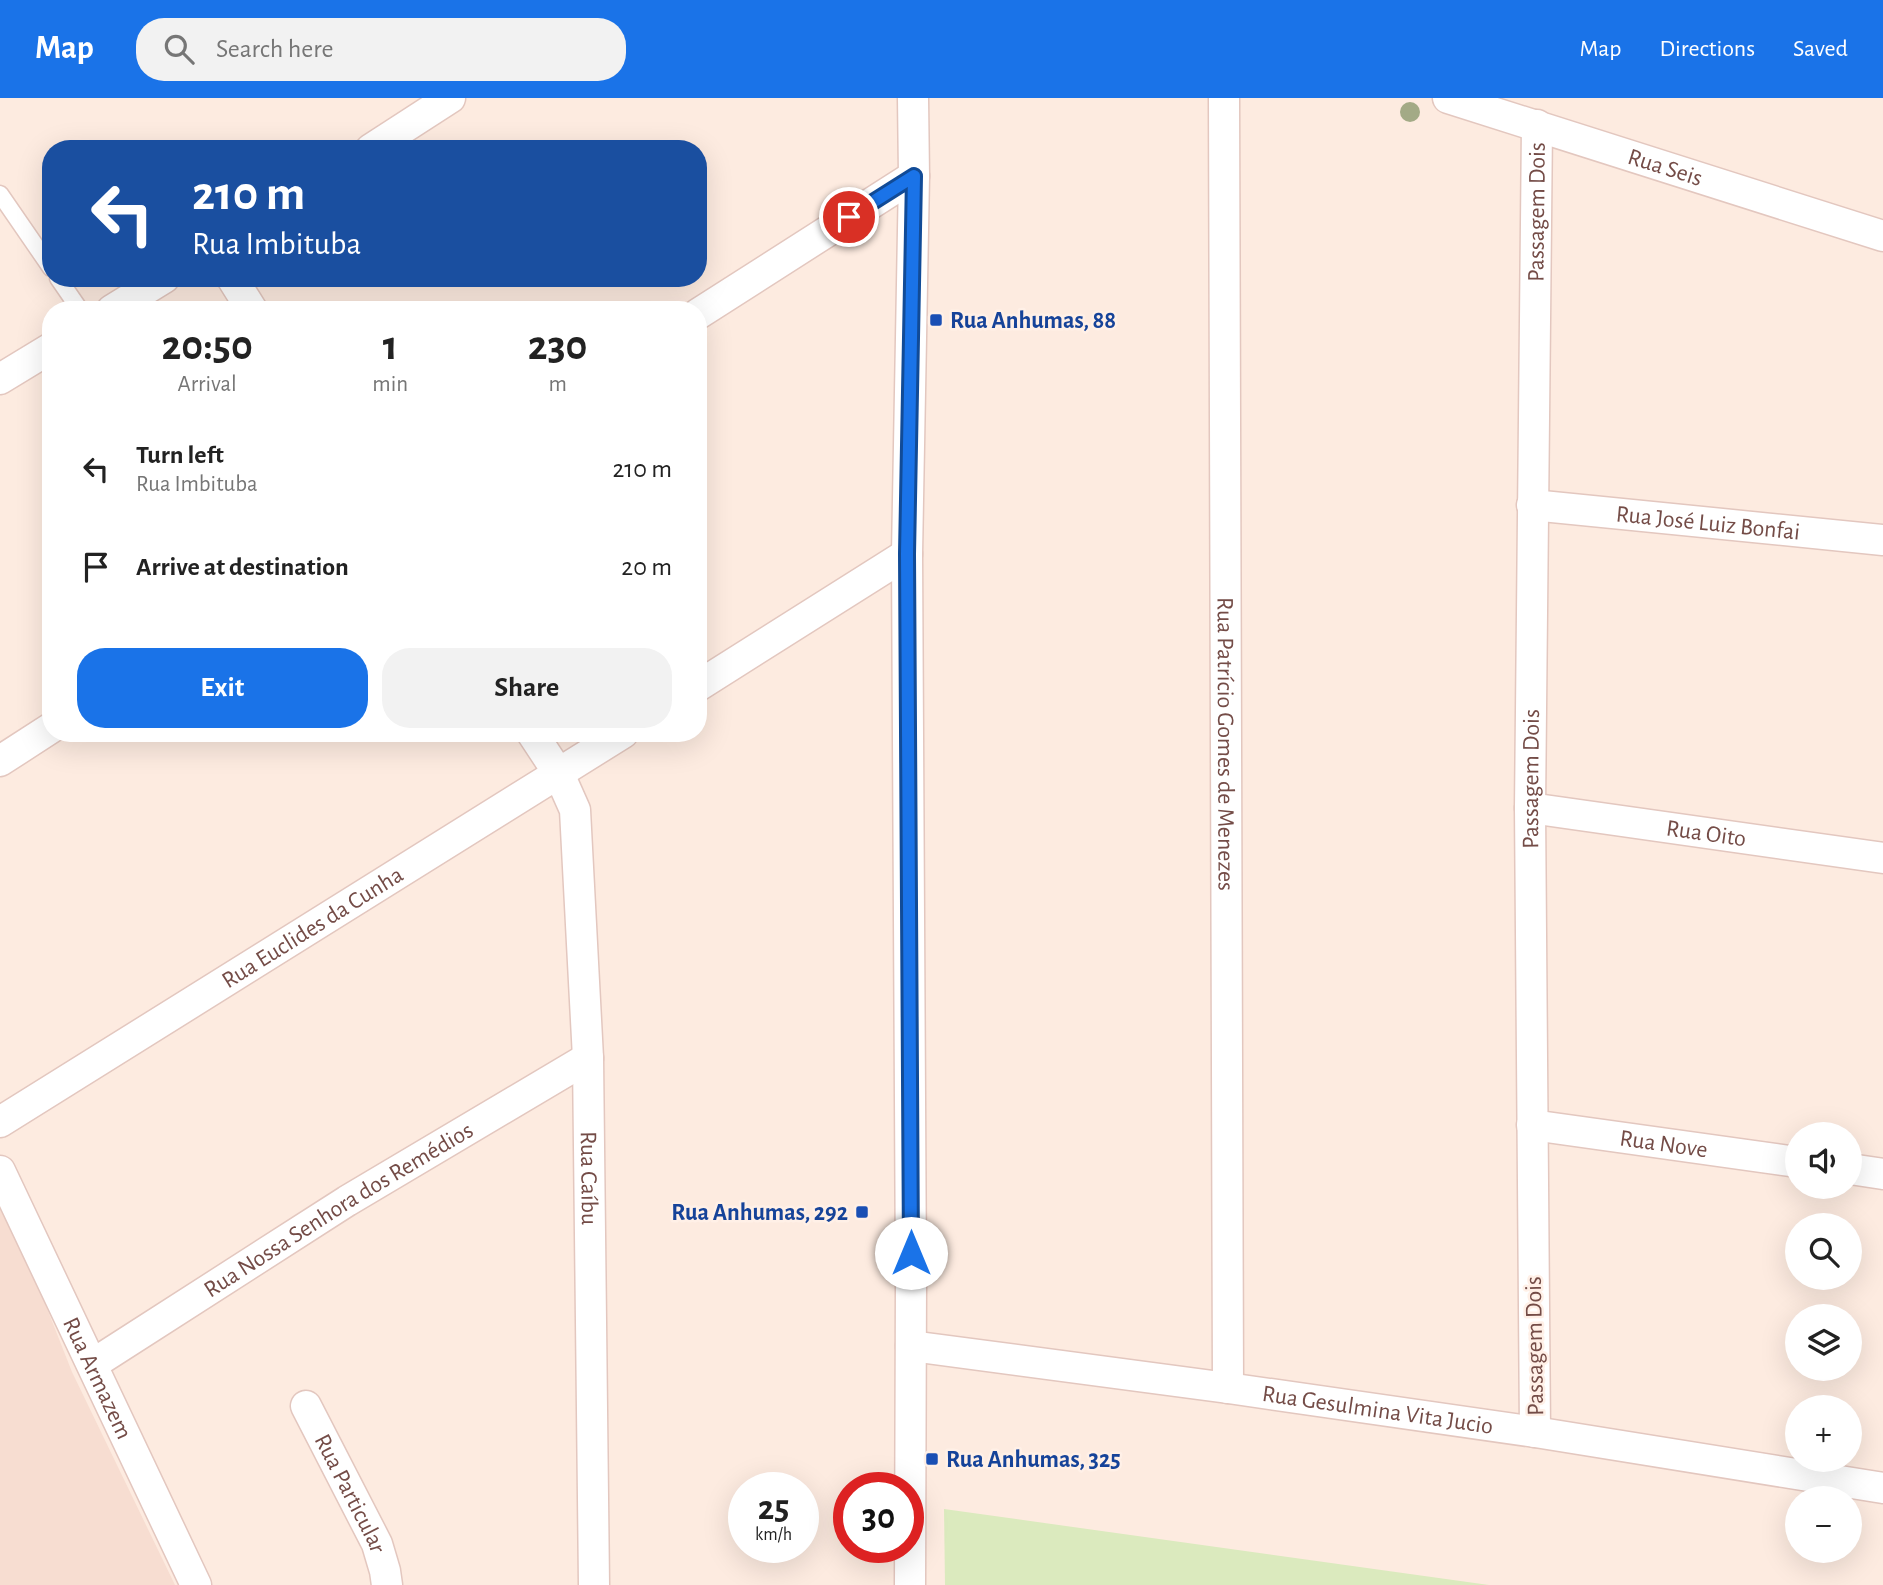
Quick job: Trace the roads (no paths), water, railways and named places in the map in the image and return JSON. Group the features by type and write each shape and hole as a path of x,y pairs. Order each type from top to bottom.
{"street":[{"path":"384,140 450,98"},
{"path":"910,1585 907,554 913,98"},
{"name":"Rua Patrício Gomes de Menezes","path":"1224,98 1228,1388"},
{"name":"Rua Seis","path":"1448,98 1883,236"},
{"name":"Passagem Dois","path":"1535,1432 1530,808 1536,125"},
{"path":"707,308 914,176"},
{"path":"127,301 149,287"},
{"path":"0,379 42,353"},
{"name":"Rua José Luiz Bonfai","path":"1532,505 1883,540"},
{"path":"707,680 907,554"},
{"path":"0,761 42,734"},
{"name":"Rua Caíbu","path":"537,742 559,774 575,810 588,1058 594,1585"},
{"name":"Rua Euclides da Cunha","path":"0,1122 609,742"},
{"name":"Rua Oito","path":"1530,808 1883,858"},
{"name":"Rua Nossa Senhora dos Remédios","path":"93,1364 347,1200 588,1058"},
{"name":"Rua Nove","path":"1532,1125 1785,1160"},
{"name":"Rua Armazem","path":"0,1171 196,1585"},
{"path":"1862,1171 1883,1174"},
{"name":"Rua Gesulmina Vita Jucio","path":"911,1346 1535,1432 1883,1488"},
{"name":"Rua Particular","path":"306,1406 377,1544 387,1585"}],"lane":[{"path":"0,194 42,255"}],"place":[{"name":"Rua Anhumas, 88","path":"936,320"},
{"name":"Rua Anhumas, 292","path":"862,1212"},
{"name":"Rua Anhumas, 325","path":"932,1459"}]}
